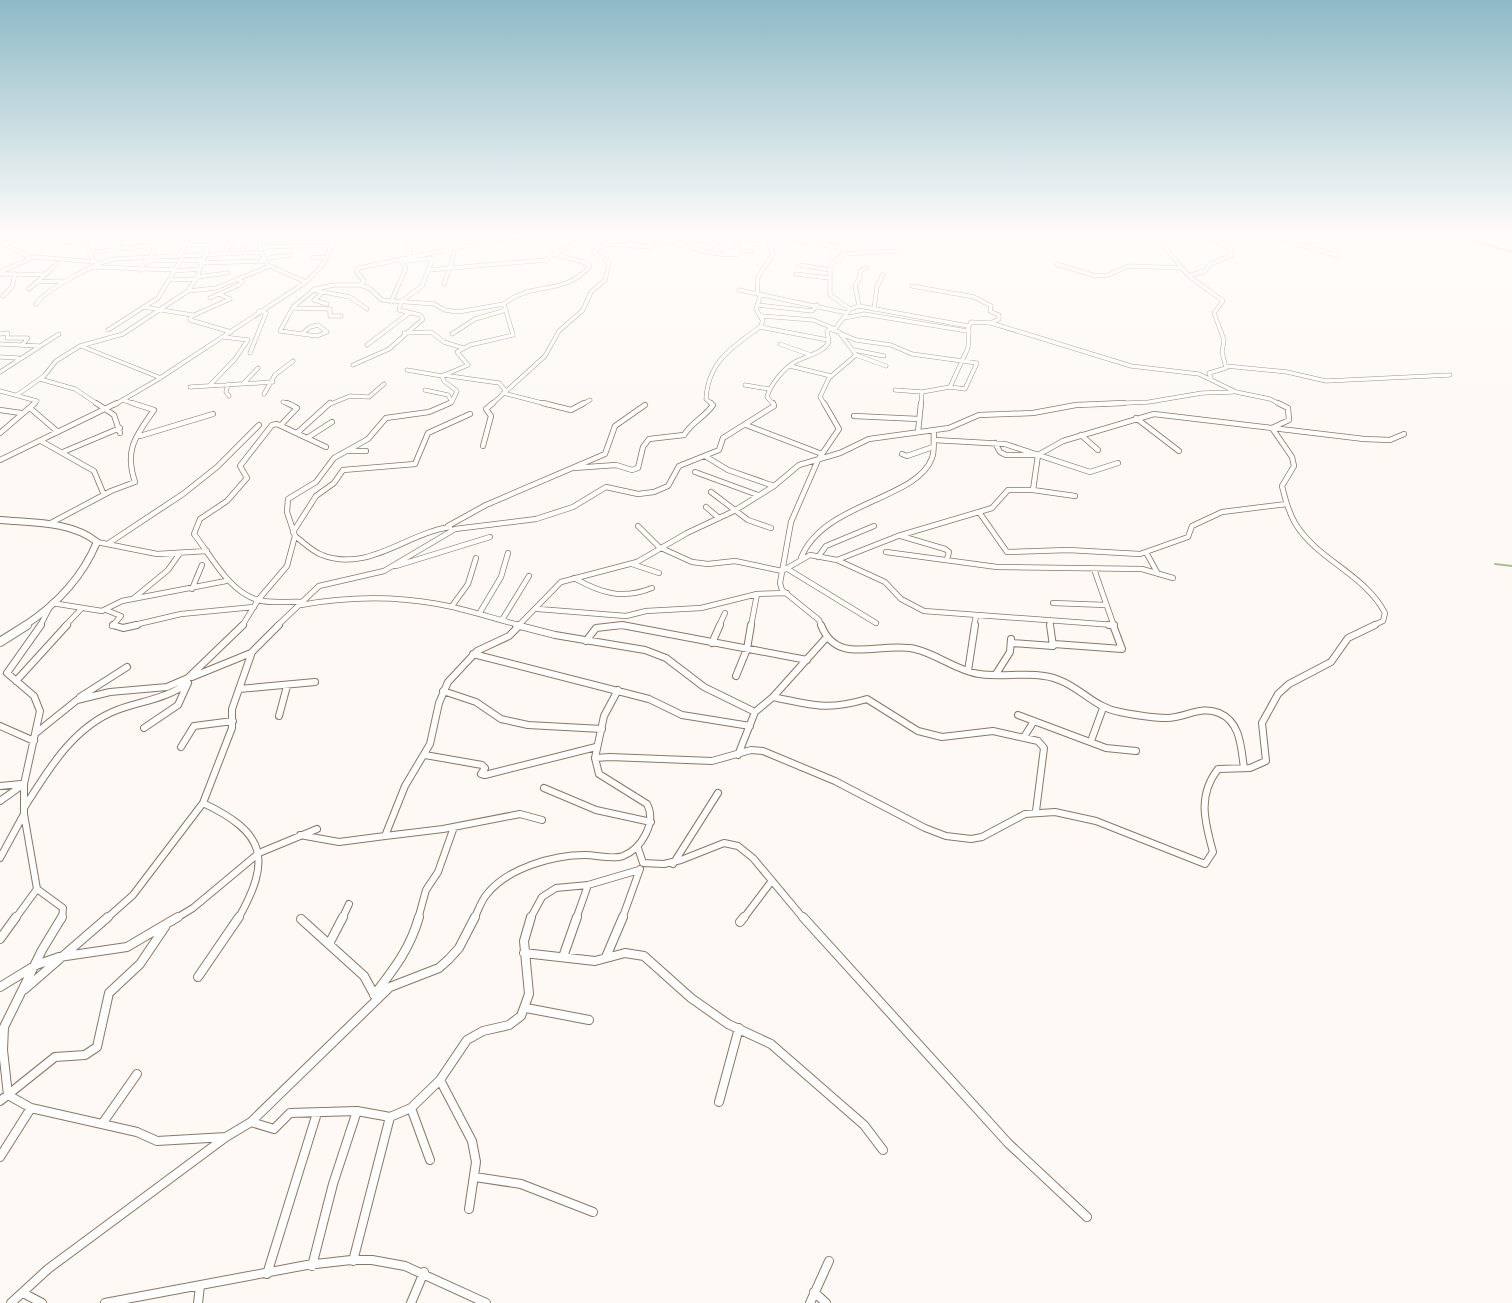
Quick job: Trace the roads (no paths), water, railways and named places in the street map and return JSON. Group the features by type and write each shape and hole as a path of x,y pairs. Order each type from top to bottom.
{"street":[{"path":"36,304 41,297"},
{"path":"108,330 160,297"},
{"path":"17,394 40,379 56,361 81,346 123,334 180,297"},
{"path":"143,307 192,316 230,299 225,297"},
{"path":"0,460 104,411 232,332 282,297"},
{"path":"302,334 307,328 316,326 321,326 327,332 317,336 302,334 280,331 293,308 306,297"},
{"path":"318,297 314,300 327,304"},
{"path":"356,297 361,299 367,309"},
{"path":"378,297 391,302 434,304 444,310 458,312 505,307"},
{"path":"391,302 393,297"},
{"path":"353,366 372,354 386,351 424,317 399,310 401,302 407,297"},
{"path":"452,334 475,319 505,307 520,297"},
{"path":"484,446 491,416 485,411 545,356 559,331 583,310 589,297"},
{"path":"758,297 756,309 762,316 813,320 856,340 977,363 965,389 950,387 922,392 895,390"},
{"path":"774,297 917,325 969,328"},
{"path":"832,297 847,313"},
{"path":"857,297 859,306"},
{"path":"874,309 876,297"},
{"path":"950,387 968,348 971,322 996,323 1000,317 990,311 991,306 984,300 963,297"},
{"path":"1218,297 1223,301 1214,313 1214,319 1224,341 1222,352 1226,366"},
{"path":"757,304 812,310 817,305"},
{"path":"837,330 847,313 859,306 969,328"},
{"path":"442,375 460,371 468,365 457,352 463,348 513,335 505,307"},
{"path":"293,308 330,309 330,316 322,325 328,330"},
{"path":"250,353 266,313 259,312"},
{"path":"367,345 410,312"},
{"path":"192,316 190,320 232,332"},
{"path":"330,316 341,316"},
{"path":"573,468 616,466 632,470 640,465 643,447 649,439 684,435 689,423 712,410 713,405 706,399 705,385 718,358 760,327 762,316"},
{"path":"991,323 1130,366 1199,373 1236,392"},
{"path":"760,327 828,340"},
{"path":"384,570 455,528 536,519 573,507 606,487 638,494 654,492 668,486 679,466 719,450 723,438 774,406 774,401 767,397 769,388 790,366 825,349 827,331 837,330"},
{"path":"837,330 855,353 887,366"},
{"path":"404,333 431,332 444,341 463,348"},
{"path":"0,334 8,333 7,338 28,338 23,344"},
{"path":"0,372 59,334"},
{"path":"210,385 235,359 248,340 224,337"},
{"path":"0,344 39,346"},
{"path":"780,344 811,355"},
{"path":"81,346 161,377"},
{"path":"884,356 864,350 855,353 836,368 820,397 826,410 837,421 839,429 818,460 791,522 780,583 782,590 819,620 826,638 838,647 850,650 886,647 915,649 943,658 968,671 1048,677 1060,680 1103,708 1169,718 1202,710 1218,712 1231,720 1238,733 1244,768"},
{"path":"0,357 19,358"},
{"path":"264,394 275,375 293,361"},
{"path":"790,366 831,376"},
{"path":"1214,380 1209,373 1226,366 1287,372 1320,381 1450,375"},
{"path":"244,383 258,368"},
{"path":"407,370 499,383 504,392 571,410 590,400"},
{"path":"442,375 441,379 457,391 452,401 429,412 390,416 368,439 334,458 321,477 288,499 287,512 294,534 321,555 353,560 380,554 436,529 449,526 467,513 555,478 605,454 615,426 645,405"},
{"path":"40,379 75,389 117,418 120,431 63,453"},
{"path":"190,387 273,382"},
{"path":"228,384 226,392 229,396"},
{"path":"296,433 330,403 350,396 369,397 384,384"},
{"path":"745,385 769,388"},
{"path":"425,390 448,396 452,401"},
{"path":"0,391 37,401 0,433"},
{"path":"918,432 922,392"},
{"path":"385,836 405,786 425,755 443,691 472,654 509,636 538,609 561,582 629,563 734,511 774,486 799,465 869,439 949,428 979,415 1033,412 1076,405 1149,402 1202,393 1236,392 1270,399 1288,408 1289,419 1273,426 1273,430"},
{"path":"48,525 135,482 127,458 130,446 154,410 122,400"},
{"path":"281,425 297,408 284,402"},
{"path":"30,408 58,432"},
{"path":"0,410 21,413"},
{"path":"138,437 213,414"},
{"path":"77,700 110,692 167,687 188,681 242,626 258,600 287,566 294,534 316,496 345,469 361,470 415,464 428,433 470,414"},
{"path":"995,443 1000,452 1006,455 1038,456 1063,441 1136,418 1158,414 1273,430 1377,440 1390,440 1404,434"},
{"path":"854,416 919,419"},
{"path":"1136,418 1179,451"},
{"path":"307,438 332,422"},
{"path":"109,543 183,495 217,467 259,425"},
{"path":"326,447 281,425 272,425 240,466 247,478 238,490 200,519 194,534 220,567 226,581 258,600 302,603 334,599 402,600 452,606 586,641 657,653 704,687 755,712"},
{"path":"746,425 822,454"},
{"path":"801,558 805,548 825,525 914,480 931,463 934,430"},
{"path":"595,758 665,757 713,761 755,750 764,751 872,799 941,834 956,838 978,840 1022,815 1037,811 1074,816 1120,829 1197,863 1205,864 1213,852 1202,805 1210,778 1218,769 1263,765 1266,761 1262,723 1278,694 1289,684 1331,662 1349,638 1385,617 1383,608 1362,585 1301,535 1291,519 1282,486 1293,469 1293,462 1273,430"},
{"path":"1081,435 1098,450"},
{"path":"934,440 995,443 1090,472 1118,463"},
{"path":"41,441 94,471 104,495"},
{"path":"902,454 907,456 933,447"},
{"path":"348,451 366,452"},
{"path":"705,456 728,470 774,486"},
{"path":"1033,490 1038,456"},
{"path":"695,472 758,496"},
{"path":"321,477 336,480"},
{"path":"838,560 898,536 992,508 1008,490 1033,490 1075,496"},
{"path":"711,492 748,520 771,528"},
{"path":"979,512 1003,548 1012,553 1060,550 1147,554 1156,547 1188,537 1192,526 1222,512 1287,504"},
{"path":"706,507 719,518"},
{"path":"0,520 48,525 92,536 97,542 157,554 208,551"},
{"path":"449,526 455,528"},
{"path":"638,526 659,547 692,562 708,565 735,561 784,569 876,623"},
{"path":"818,557 826,546 874,526"},
{"path":"898,536 945,548 949,552 947,559"},
{"path":"0,858 24,811 61,754 86,729 113,711 160,699 188,681 252,652 319,586 384,570 490,537"},
{"path":"0,642 52,603 82,575 97,542"},
{"path":"886,552 997,567 1131,568 1173,578"},
{"path":"134,598 168,570 180,553"},
{"path":"479,614 496,588 509,553"},
{"path":"1147,554 1157,574"},
{"path":"784,569 810,555 838,560 885,582 901,599 915,608 976,616 1114,625"},
{"path":"452,606 468,584 476,558"},
{"path":"629,563 659,573"},
{"path":"192,589 202,565"},
{"path":"996,674 1010,652 1011,641 1050,648 1054,644 1122,649 1094,569"},
{"path":"502,620 529,576"},
{"path":"574,578 594,589 626,598 652,588"},
{"path":"106,610 121,601 226,581"},
{"path":"538,609 626,616 646,611 701,608 757,594 787,593"},
{"path":"736,676 747,649 757,594"},
{"path":"52,603 81,609 106,610 121,616 112,626 123,628 181,614 254,607"},
{"path":"8,1095 2,1029 62,918 63,908 37,889 24,811 24,784 40,711 34,696 4,674 38,631 52,603"},
{"path":"1053,603 1106,605"},
{"path":"16,681 81,609"},
{"path":"712,643 724,613"},
{"path":"968,671 976,616"},
{"path":"1051,622 1054,644"},
{"path":"586,641 596,628 622,625 747,649 762,649 807,660"},
{"path":"738,755 755,712 773,697 826,638"},
{"path":"25,989 134,895 203,803 233,721 232,709 252,652"},
{"path":"472,654 649,699 681,715 750,726"},
{"path":"35,737 77,700 105,679 127,667"},
{"path":"144,728 173,710 188,693 188,681"},
{"path":"239,689 315,682"},
{"path":"278,716 287,686"},
{"path":"606,957 635,888 641,867 638,848 651,822 647,804 599,774 595,758 604,716 618,690"},
{"path":"443,691 476,702 501,719 528,725 602,729"},
{"path":"773,697 816,706 840,707 867,699 918,731 943,737 993,732 1038,741 1044,748 1037,811"},
{"path":"1091,741 1103,708"},
{"path":"1018,715 1106,748 1136,751"},
{"path":"181,747 194,726 233,721"},
{"path":"1024,737 1034,721"},
{"path":"0,726 35,737"},
{"path":"425,755 482,765 485,768 481,774 485,775 566,752 596,747"},
{"path":"0,786 24,784"},
{"path":"0,802 24,784"},
{"path":"544,788 600,813 651,822"},
{"path":"672,865 718,793"},
{"path":"198,977 244,912 256,877 259,853 240,825 203,803"},
{"path":"300,835 339,842 454,827 520,814 542,820"},
{"path":"375,998 412,941 426,890 438,872 454,827"},
{"path":"0,988 36,965 59,957 114,951 166,926 193,908 259,853 317,829"},
{"path":"251,1122 274,1129 290,1113 357,1111 390,1117 411,1108 440,1080 467,1040 483,1031 511,1027 522,1016 529,994 524,942 529,921 542,897 556,888 588,885 641,867 672,865 720,842 735,845 756,858 771,882 1008,1143 1087,1217"},
{"path":"11,1303 48,1269 226,1137 251,1122 375,998 390,987 439,968 459,948 487,894 507,878 556,857 586,855 619,858 638,848"},
{"path":"740,922 771,882"},
{"path":"562,957 588,885"},
{"path":"0,939 37,889"},
{"path":"329,944 349,904"},
{"path":"301,919 364,976 375,998"},
{"path":"0,1101 55,1057 85,1055 97,1047 109,993 140,964 166,926"},
{"path":"524,953 595,961 625,953 644,956 691,998 728,1024 779,1050 864,1125 883,1150"},
{"path":"526,1008 589,1020"},
{"path":"719,1102 739,1028"},
{"path":"102,1124 136,1074"},
{"path":"440,1080 472,1141 476,1162 469,1209"},
{"path":"8,1095 31,1108 137,1132 148,1141 162,1143 206,1136 226,1137"},
{"path":"0,1157 31,1108"},
{"path":"411,1108 430,1160"},
{"path":"312,1266 333,1185 357,1111"},
{"path":"267,1274 317,1113"},
{"path":"353,1261 390,1117"},
{"path":"475,1177 521,1184 593,1212"},
{"path":"105,1303 141,1294 353,1261 392,1263 424,1272 486,1303"},
{"path":"810,1303 829,1261"},
{"path":"411,1303 424,1272"},
{"path":"198,1303 200,1286"},
{"path":"814,1292 826,1303"},
{"path":"23,1293 42,1303"}],"waterway":[{"path":"1495,564 1512,566"}]}
